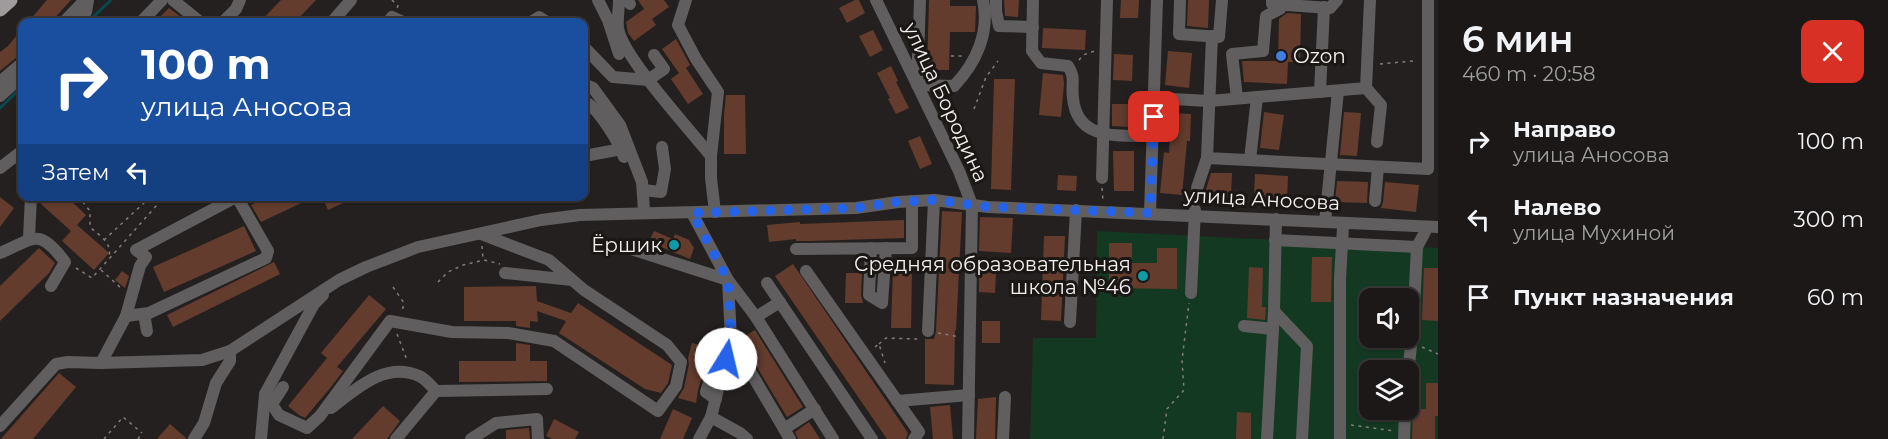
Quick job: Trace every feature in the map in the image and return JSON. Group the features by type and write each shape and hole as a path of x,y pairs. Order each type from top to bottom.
{"main road":[{"path":"0,9 10,0"}],"street":[{"path":"68,18 87,0"},
{"path":"80,18 86,12 87,0"},
{"path":"145,18 162,0"},
{"path":"173,0 195,18"},
{"path":"227,18 236,9 240,0"},
{"path":"335,18 351,0"},
{"path":"598,0 608,20 619,54"},
{"name":"улица Бородина","path":"876,0 959,171 972,205 968,439"},
{"path":"920,0 917,85 954,86 969,70 983,38 983,0"},
{"path":"996,0 999,26 1033,27"},
{"path":"1033,0 1032,51 1041,63 1068,66 1071,70 1076,112 1085,124 1093,131 1103,134 1153,136"},
{"path":"1102,178 1107,0"},
{"path":"1150,213 1157,0"},
{"path":"1180,0 1179,34 1219,37 1222,0"},
{"path":"1276,4 1272,4 1330,8 1337,0"},
{"path":"1370,0 1366,88 1381,105 1377,142"},
{"path":"1207,158 1428,169 1433,152 1428,71 1428,0"},
{"path":"685,1 678,25 696,59 718,92 711,156 715,212"},
{"path":"626,2 618,28 626,48 648,80 711,156"},
{"path":"1237,99 1232,54 1263,51 1266,16 1276,4"},
{"path":"1320,92 1324,8"},
{"path":"1197,188 1207,158 1212,36"},
{"path":"588,52 613,77 648,80 664,69 654,55"},
{"path":"0,82 18,66"},
{"path":"0,96 18,80"},
{"path":"588,86 593,88 620,125 642,182 645,212"},
{"path":"1154,98 1237,99 1366,88"},
{"path":"1325,222 1338,91"},
{"path":"1250,160 1257,97"},
{"path":"588,104 621,149 645,212"},
{"path":"643,190 662,192 665,169 662,147"},
{"path":"588,155 621,149"},
{"path":"0,168 18,155"},
{"path":"1375,201 1378,166"},
{"path":"928,331 934,200"},
{"name":"улица Аносова","path":"339,280 418,247 482,236 541,220 580,215 856,208 934,200 972,205 1195,213 1438,227"},
{"path":"29,238 31,201"},
{"path":"101,363 126,316 140,266 146,257 135,250 230,201"},
{"path":"126,316 149,313 266,258 268,251 240,201"},
{"path":"796,249 912,248 912,201"},
{"path":"1070,322 1076,210"},
{"path":"692,213 728,280 756,317 833,439"},
{"path":"1191,292 1195,213"},
{"path":"1267,439 1276,219"},
{"path":"1340,439 1340,279 1343,227"},
{"path":"1415,288 1417,247 1425,232"},
{"path":"320,416 390,321 452,332 508,333 554,341 658,411 676,386 681,362 667,345 584,290 549,260 482,236"},
{"path":"0,253 29,238 42,238 65,262 51,286"},
{"path":"1275,240 1417,247"},
{"path":"628,248 728,280"},
{"path":"871,248 869,296 882,303 886,248"},
{"path":"806,271 919,432 914,439"},
{"path":"510,274 572,280"},
{"path":"1,424 56,364 202,360 230,351 339,280"},
{"path":"261,439 268,399 314,304 339,280"},
{"path":"699,439 711,417 731,339 728,280"},
{"path":"767,283 872,439"},
{"path":"756,317 780,302"},
{"path":"1274,311 1307,346 1302,439"},
{"path":"144,314 147,331"},
{"path":"1244,326 1273,329"},
{"path":"731,339 787,434 814,409"},
{"path":"710,342 718,353 706,392 716,399"},
{"path":"194,439 204,423 216,383 230,362 230,351"},
{"path":"268,399 279,415 307,428 371,378 402,372 420,376 436,391 547,389"},
{"path":"268,399 283,387"},
{"path":"396,439 436,391"},
{"path":"897,401 969,395"},
{"path":"1003,439 1005,398"},
{"path":"711,417 747,439"},
{"path":"471,439 496,423 537,419 538,439"},
{"path":"1404,435 1405,420"}],"path":[{"path":"392,0 398,6"},
{"path":"1071,70 1083,55 1106,47"},
{"path":"974,109 986,77 998,61"},
{"path":"1367,65 1413,61 1428,71"},
{"path":"1102,178 1103,211"},
{"path":"82,201 90,211 90,227 109,244 109,259"},
{"path":"104,240 145,201"},
{"path":"65,262 92,278 161,201"},
{"path":"482,236 483,260"},
{"path":"438,282 448,272 483,260 505,265 510,274"},
{"path":"100,269 131,298"},
{"path":"393,287 404,303 402,313"},
{"path":"1163,439 1167,410 1184,390 1182,360 1191,292"},
{"path":"397,333 408,362"},
{"path":"879,344 886,338"},
{"path":"1419,346 1438,354"},
{"path":"104,439 123,417 142,433 139,439"},
{"path":"1340,424 1404,435"}],"green space":[{"path":"1097,231 1438,248 1438,439 1030,439 1033,338 1096,338"}],"building":[{"path":"47,0 71,0 55,18 31,18"},
{"path":"281,0 316,0 299,18 264,18"},
{"path":"638,0 664,0 669,7 652,19 656,25 634,41 628,33 626,22 644,9"},
{"path":"859,0 865,13 847,23 839,8"},
{"path":"929,0 950,0 950,6 976,6 975,32 950,32 949,70 927,70"},
{"path":"1004,0 1019,0 1018,17 1005,16"},
{"path":"1121,0 1139,0 1138,18 1120,18"},
{"path":"1188,0 1209,0 1208,28 1187,26"},
{"path":"169,8 182,18 159,18"},
{"path":"1287,13 1301,14 1300,62 1288,62 1287,84 1244,82 1242,61 1278,61 1279,19"},
{"path":"1043,28 1086,30 1085,50 1042,48"},
{"path":"873,30 883,50 870,57 859,36"},
{"path":"18,34 18,56 0,71 0,52"},
{"path":"676,39 690,65 686,68 703,94 688,104 671,79 679,73 662,49"},
{"path":"1168,51 1192,53 1189,88 1165,85"},
{"path":"1114,54 1133,55 1132,81 1113,80"},
{"path":"891,66 909,108 896,114 877,73"},
{"path":"1043,73 1063,75 1061,117 1039,115"},
{"path":"994,79 1015,79 1011,190 991,189"},
{"path":"726,95 745,95 746,154 724,154"},
{"path":"1112,104 1130,104 1130,127 1112,126"},
{"path":"1264,112 1284,115 1279,150 1260,148"},
{"path":"1344,112 1361,113 1357,156 1340,155"},
{"path":"1171,113 1191,114 1190,141 1187,141 1182,195 1160,193 1164,152 1169,153"},
{"path":"920,136 932,164 920,169 908,141"},
{"path":"1113,151 1134,151 1134,191 1114,191"},
{"path":"1211,173 1232,173 1231,198 1204,196"},
{"path":"1255,174 1288,176 1287,199 1254,197"},
{"path":"1058,175 1077,176 1076,191 1057,190"},
{"path":"1337,181 1368,182 1367,203 1335,202"},
{"path":"1385,182 1419,185 1416,212 1381,208"},
{"path":"0,197 14,208 0,227"},
{"path":"44,201 71,201 86,215 77,225 109,253 94,270 62,241 71,231 41,204"},
{"path":"259,201 305,201 261,222 251,205"},
{"path":"324,201 347,201 328,210"},
{"path":"942,211 962,212 954,385 925,384 925,339 934,339 936,331"},
{"path":"980,217 1013,218 1011,253 979,251"},
{"path":"904,220 904,238 810,241 796,241 796,239 769,242 767,225 800,222 800,224"},
{"path":"244,226 256,251 164,292 153,267"},
{"name":"Ёршик","path":"654,231 673,239 675,234 689,240 694,248 690,259 649,242"},
{"path":"1044,236 1065,236 1061,321 1041,320"},
{"name":"Средняя образовательная школа №46","path":"1109,243 1132,243 1132,263 1157,263 1157,248 1177,248 1177,289 1109,288"},
{"path":"39,248 55,263 49,273 0,321 0,286"},
{"path":"1312,257 1332,257 1331,302 1311,302"},
{"path":"274,262 280,274 173,327 167,315"},
{"path":"793,264 908,433 906,439 887,439 775,276"},
{"path":"1249,267 1263,268 1262,307 1266,307 1265,320 1247,318"},
{"path":"1424,268 1438,268 1438,321 1422,320"},
{"path":"893,269 912,270 911,328 891,328"},
{"path":"122,271 129,276 125,288 115,280"},
{"path":"979,272 996,273 995,293 979,292"},
{"path":"846,273 862,273 863,303 845,303"},
{"path":"536,286 537,301 571,313 578,303 672,365 668,383 661,393 645,389 559,333 566,321 537,311 538,322 530,321 530,328 516,326 516,321 464,321 464,287"},
{"path":"369,295 386,309 337,367 343,371 331,387 305,418 299,415 288,406 327,358 321,353"},
{"path":"982,321 1000,321 1000,343 982,343"},
{"path":"755,330 803,407 787,417 740,339"},
{"path":"516,343 530,345 530,361 547,361 547,381 459,382 459,361 516,361"},
{"path":"692,343 703,346 709,355 696,403 678,398 684,388"},
{"path":"59,373 76,387 33,439 1,439"},
{"path":"1426,383 1438,383 1435,439 1412,439 1413,420 1419,420 1419,409 1426,409"},
{"path":"996,397 995,439 976,439 978,399"},
{"path":"950,405 953,439 933,439 930,407"},
{"path":"383,406 400,421 387,439 352,439"},
{"path":"673,409 692,418 683,439 660,439"},
{"path":"1237,412 1251,413 1251,439 1236,439"},
{"path":"554,419 579,432 575,439 552,439 546,436"},
{"path":"809,422 820,439 798,439 795,432"},
{"path":"170,424 186,438 186,439 157,439"},
{"path":"529,428 530,439 506,439 506,430"}],"waterway":[{"path":"92,18 111,0"},
{"path":"0,108 18,91"}],"place":[{"name":"Ozon","path":"1281,56"},
{"name":"Ёршик","path":"674,245"},
{"name":"Средняя образовательная школа №46","path":"1143,276"}],"route":[{"path":"726,359 731,339 728,280 692,213 856,208 934,200 988,207 1150,213 1154,117"}]}
